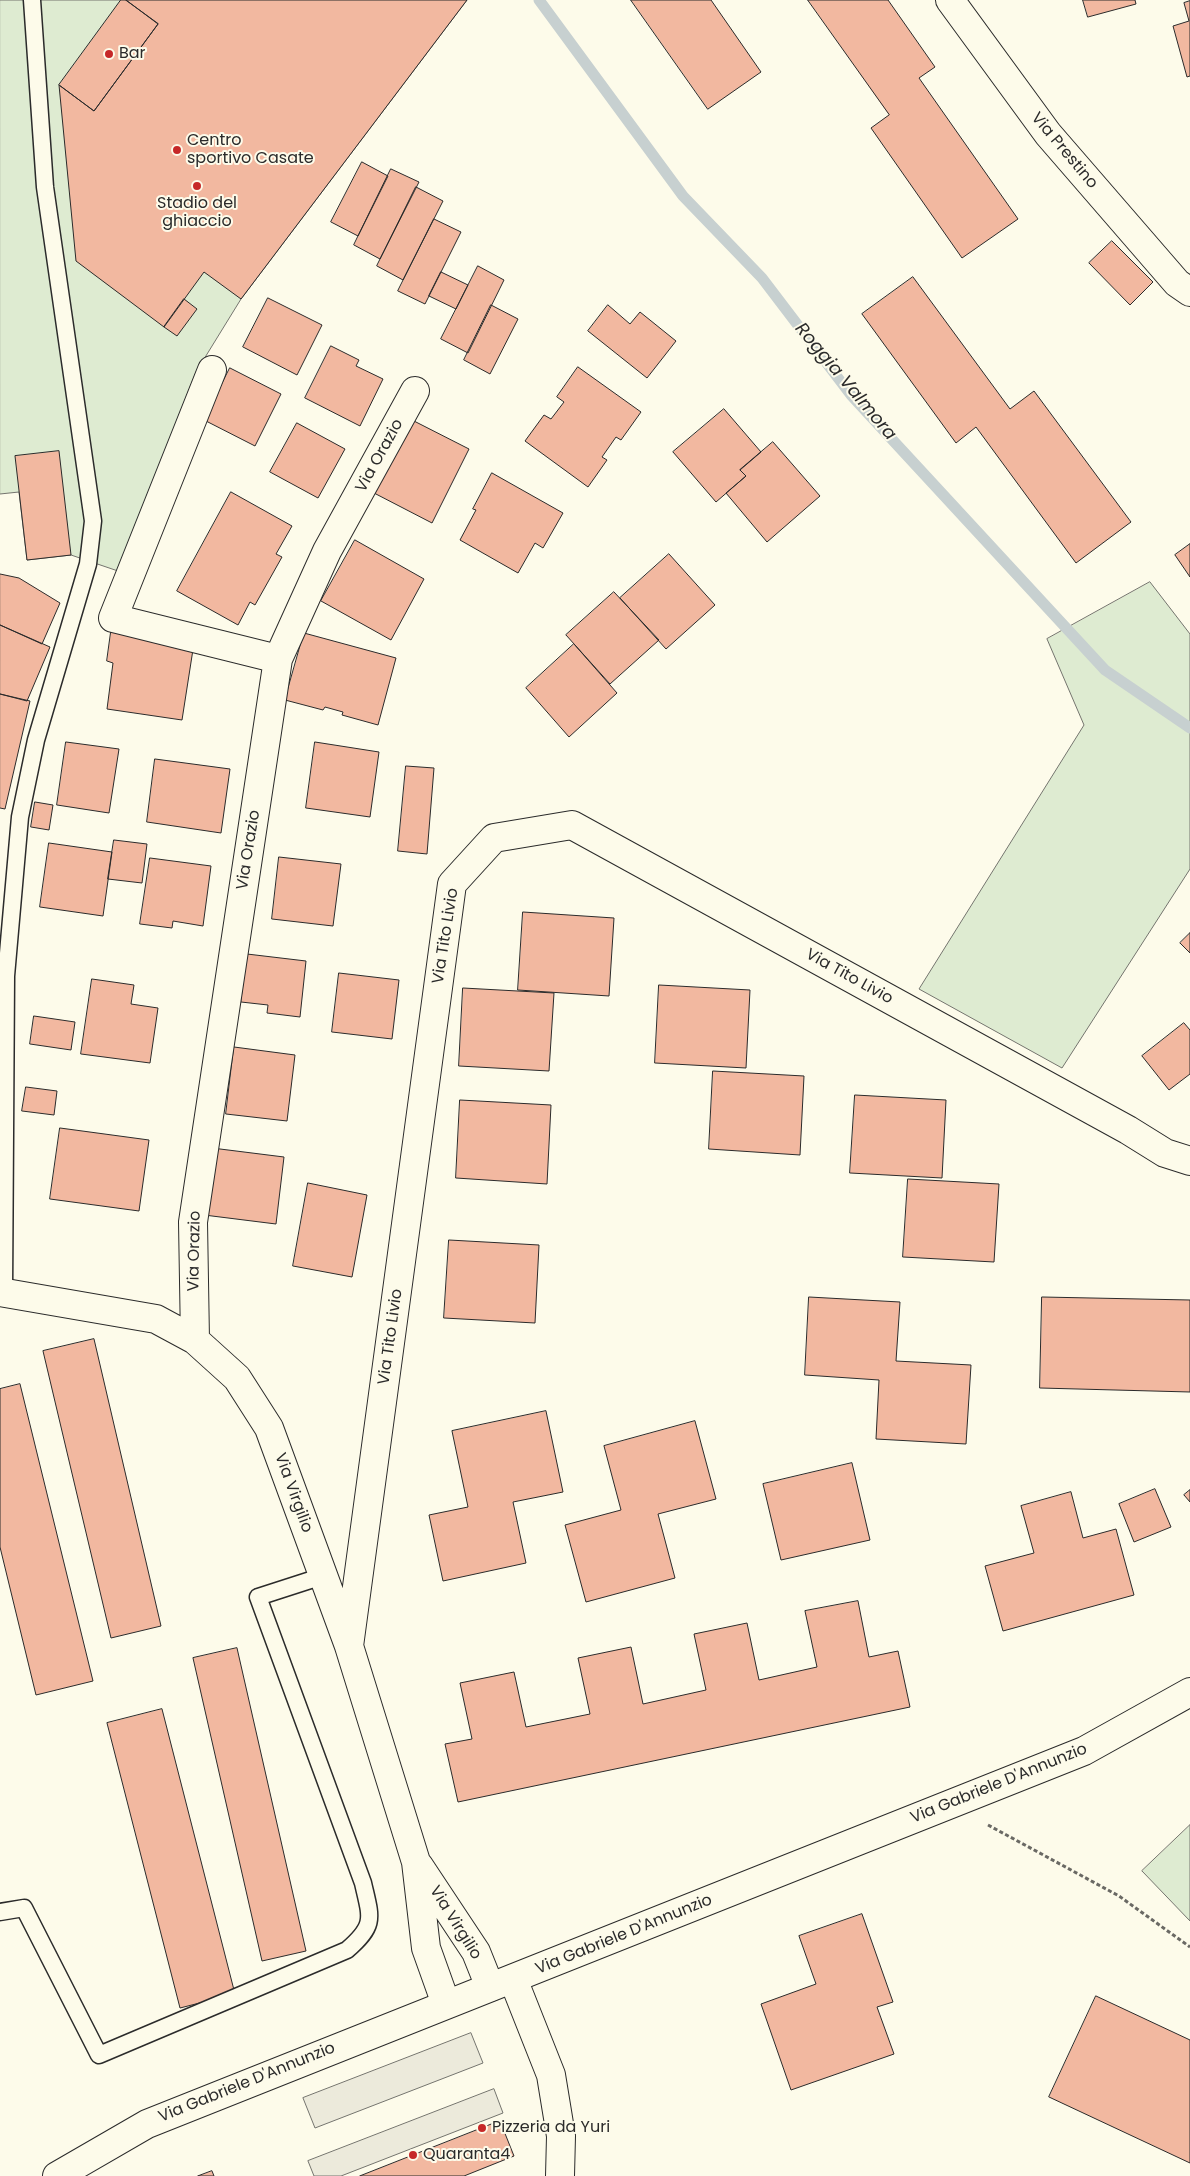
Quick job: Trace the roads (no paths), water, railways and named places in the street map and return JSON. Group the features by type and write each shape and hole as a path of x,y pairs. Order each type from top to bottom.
{"street":[{"name":"Via Prestino","path":"950,0 1048,134 1177,283 1190,292"},
{"path":"212,370 113,618 278,660"},
{"name":"Via Orazio","path":"195,1340 193,1222 278,660 327,552 415,391"},
{"name":"Via Tito Livio","path":"349,1646 452,884 494,838 572,826 1128,1130 1165,1153 1190,1161"},
{"name":"Via Virgilio","path":"2,1292 156,1319 195,1340 237,1378 269,1428 349,1646 416,1862 426,1948 446,2004"},
{"name":"Via Gabriele D'Annunzio","path":"57,2176 147,2124 1084,1751 1190,1692"},
{"name":"Via Virgilio","path":"416,1862 476,1952 501,1983 551,2075 561,2136 560,2176"}],"lane":[{"path":"2,1292 6,976 20,817 36,740 88,564 93,521 45,187 32,0"},
{"path":"0,1912 24,1908 99,2055 347,1950 363,1936 371,1917 363,1883 258,1597 323,1576"}],"waterway":[{"name":"Roggia Valmora","path":"539,0 683,196 762,278 851,395 1105,670 1190,728"}],"place":[{"name":"Bar","path":"109,54"},
{"name":"Centro sportivo Casate","path":"177,150"},
{"name":"Stadio del ghiaccio","path":"197,186"},
{"name":"Pizzeria da Yuri","path":"482,2128"},
{"name":"Quaranta4","path":"413,2155"}]}
